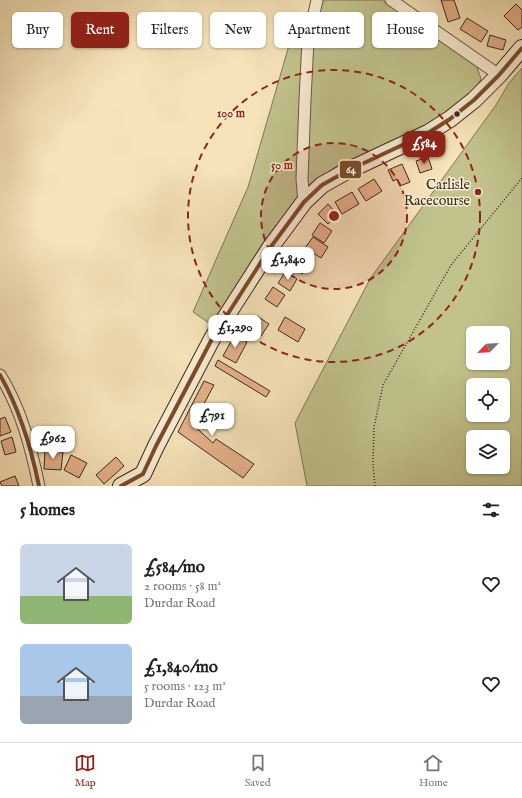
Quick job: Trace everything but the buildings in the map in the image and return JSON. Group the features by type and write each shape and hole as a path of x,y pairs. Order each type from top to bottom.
{"street":[{"path":"304,202 302,171 308,48 317,0"},
{"path":"391,0 406,4 499,75"},
{"path":"122,486 141,480 156,446 213,337 270,248 304,202 322,185 347,171 428,133 450,119 474,100 499,75 522,48"},
{"path":"0,375 8,388 24,424 39,486"}],"path":[{"path":"375,486 373,464 374,427 383,385 451,265 522,178"}],"green space":[{"path":"314,0 382,0 399,12 372,12 372,48 438,48 438,39 477,67 481,79 476,89 459,104 429,124 387,145 338,165 306,188 266,238 212,325 193,312 248,187 288,48 364,48 364,12 311,12"},
{"name":"Carlisle Racecourse","path":"522,68 522,486 307,486 295,423 370,279 496,105 509,83"}],"transit line":[{"name":"64","path":"121,486 143,474 213,337 270,248 304,202 322,185 347,171 428,133 450,119 474,100 499,75 522,48"},
{"name":"64","path":"0,375 24,429 39,486"}],"place":[{"name":"Carlisle Racecourse","path":"478,192"}]}
